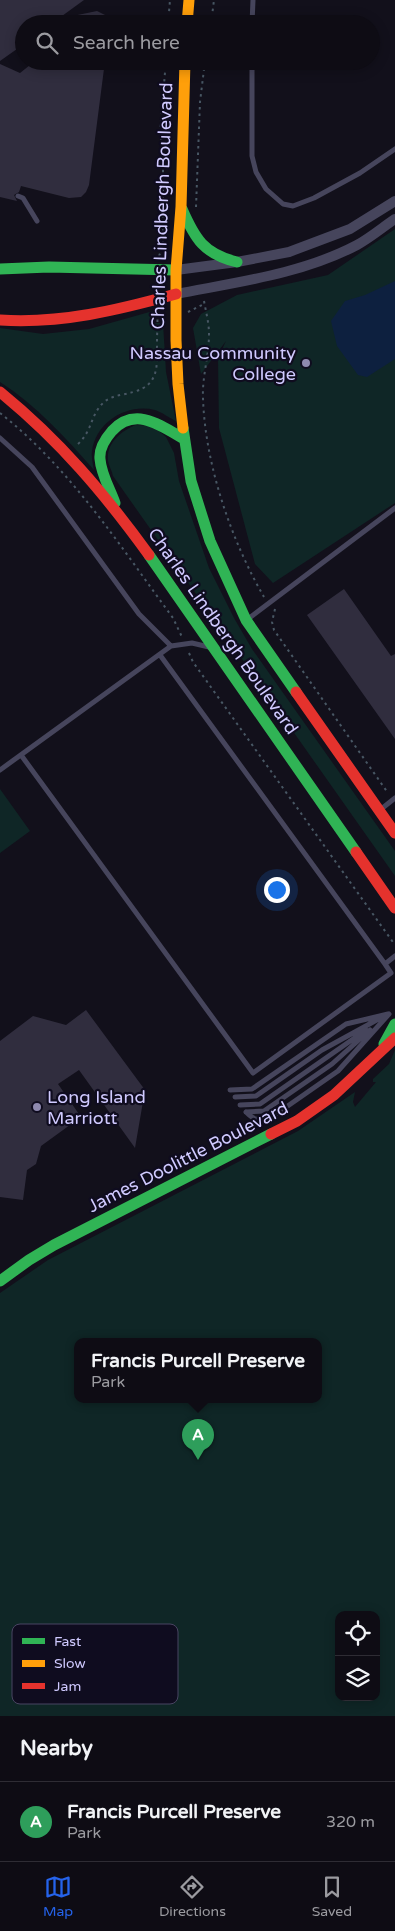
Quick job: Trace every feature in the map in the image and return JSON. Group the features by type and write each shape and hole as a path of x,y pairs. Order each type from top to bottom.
{"main road":[{"path":"188,15 189,0"},
{"name":"Charles Lindbergh Boulevard","path":"185,70 181,207 176,270 177,376 191,481 210,541 246,620 395,833"},
{"path":"181,207 193,234 201,245 213,255 224,260 237,262"},
{"path":"0,269 176,270"},
{"path":"0,320 49,322 84,317 176,294"},
{"name":"Charles Lindbergh Boulevard","path":"0,392 36,420 68,452 119,512 395,908"},
{"path":"119,512 100,457 103,442 112,430 121,422 144,418 184,439"},
{"name":"James Doolittle Boulevard","path":"381,1050 395,1024"},
{"name":"James Doolittle Boulevard","path":"0,1281 29,1260 54,1246 297,1121 334,1094 395,1038"}],"street":[{"path":"176,270 237,262 289,252 350,229 395,201"},
{"path":"176,294 316,264 358,245 395,219"}],"lane":[{"path":"252,15 253,0"},
{"path":"252,70 254,164 256,172 266,189 283,204 293,206 311,199 360,174 395,150"},
{"path":"18,196 24,198 37,221"},
{"path":"0,438 32,468 139,614 171,646"},
{"path":"246,620 395,508"},
{"path":"0,770 171,646 192,642 214,649"},
{"path":"21,755 253,1073 391,972 160,655"},
{"path":"379,811 394,799"},
{"path":"385,964 395,956"},
{"path":"389,1014 338,1071 269,1119 260,1121 254,1119 246,1112 264,1111 332,1064 389,1014 395,1009"},
{"path":"230,1090 252,1089 346,1024 389,1014"},
{"path":"235,1097 256,1096 322,1050 389,1014"},
{"path":"240,1105 260,1104 389,1014"}],"path":[{"path":"169,15 170,0"},
{"path":"212,15 214,0"},
{"path":"159,261 162,246 163,151 160,131 165,70"},
{"path":"196,210 201,93 204,70"},
{"path":"203,299 208,324 203,400 208,438 216,478 228,517 260,590"},
{"path":"74,447 86,436 97,409 107,399 142,389 152,381 158,364 157,310"},
{"path":"0,414 55,463 74,485 173,618 179,629"},
{"path":"273,608 276,610 272,622 274,630 394,799"},
{"path":"189,652 192,662 395,945"}],"green space":[{"path":"395,229 395,503 273,583 255,564 219,428 218,358 226,341 201,374 193,328 201,314 237,295 328,275"},
{"path":"153,311 153,323 163,323 166,372 176,421 158,411 144,409 134,409 114,417 106,423 95,441 92,453 94,470 38,412 0,382 0,328 43,334 89,329"},
{"path":"136,425 153,426 166,437 174,453 179,481 209,568 234,618 252,649 395,851 395,876 113,476 108,461 109,449 120,434"},
{"path":"0,789 30,831 0,853"},
{"path":"395,1050 395,1716 0,1716 0,1293 48,1260 298,1131 355,1092 353,1102 355,1107 376,1082 373,1082 373,1079 389,1064"}],"water":[{"path":"395,281 395,359 367,377 358,375 337,346 331,321 345,301 365,295"}],"building":[{"path":"0,0 84,0 63,15 15,15 15,50 0,61"},
{"path":"97,11 105,15 78,15"},
{"path":"0,64 20,73 24,70 104,70 89,185 81,197 69,198 21,186 19,192 14,195 17,201 0,197"},
{"path":"344,589 391,656 395,654 395,739 307,615"},
{"name":"Long Island Marriott","path":"86,1010 145,1090 135,1148 79,1070 58,1084 81,1117 41,1146 36,1164 27,1170 23,1200 0,1197 0,1041 33,1016 66,1025"}],"traffic: fast":[{"path":"182,209 191,229 202,244 216,255 237,262"},
{"path":"0,269 49,267 176,270"},
{"path":"115,503 104,476 100,459 103,444 112,431 121,424 139,419 148,420 184,439"},
{"path":"183,428 191,481 210,541 246,620 296,692"},
{"path":"149,555 356,852"},
{"path":"384,1044 395,1024"},
{"path":"0,1281 54,1245 271,1134"}],"traffic: slow":[{"path":"188,15 189,0"},
{"path":"183,428 176,340 176,270 181,207 185,70"}],"traffic: jam":[{"path":"0,320 23,321 67,318 111,310 176,294"},
{"path":"0,392 62,449 98,489 149,555"},
{"path":"296,692 395,833"},
{"path":"356,852 395,908"},
{"path":"271,1134 297,1121 334,1095 395,1038"}],"place":[{"name":"Nassau Community College","path":"306,363"},
{"name":"Long Island Marriott","path":"37,1107"},
{"name":"Francis Purcell Preserve","path":"198,1460"}]}
